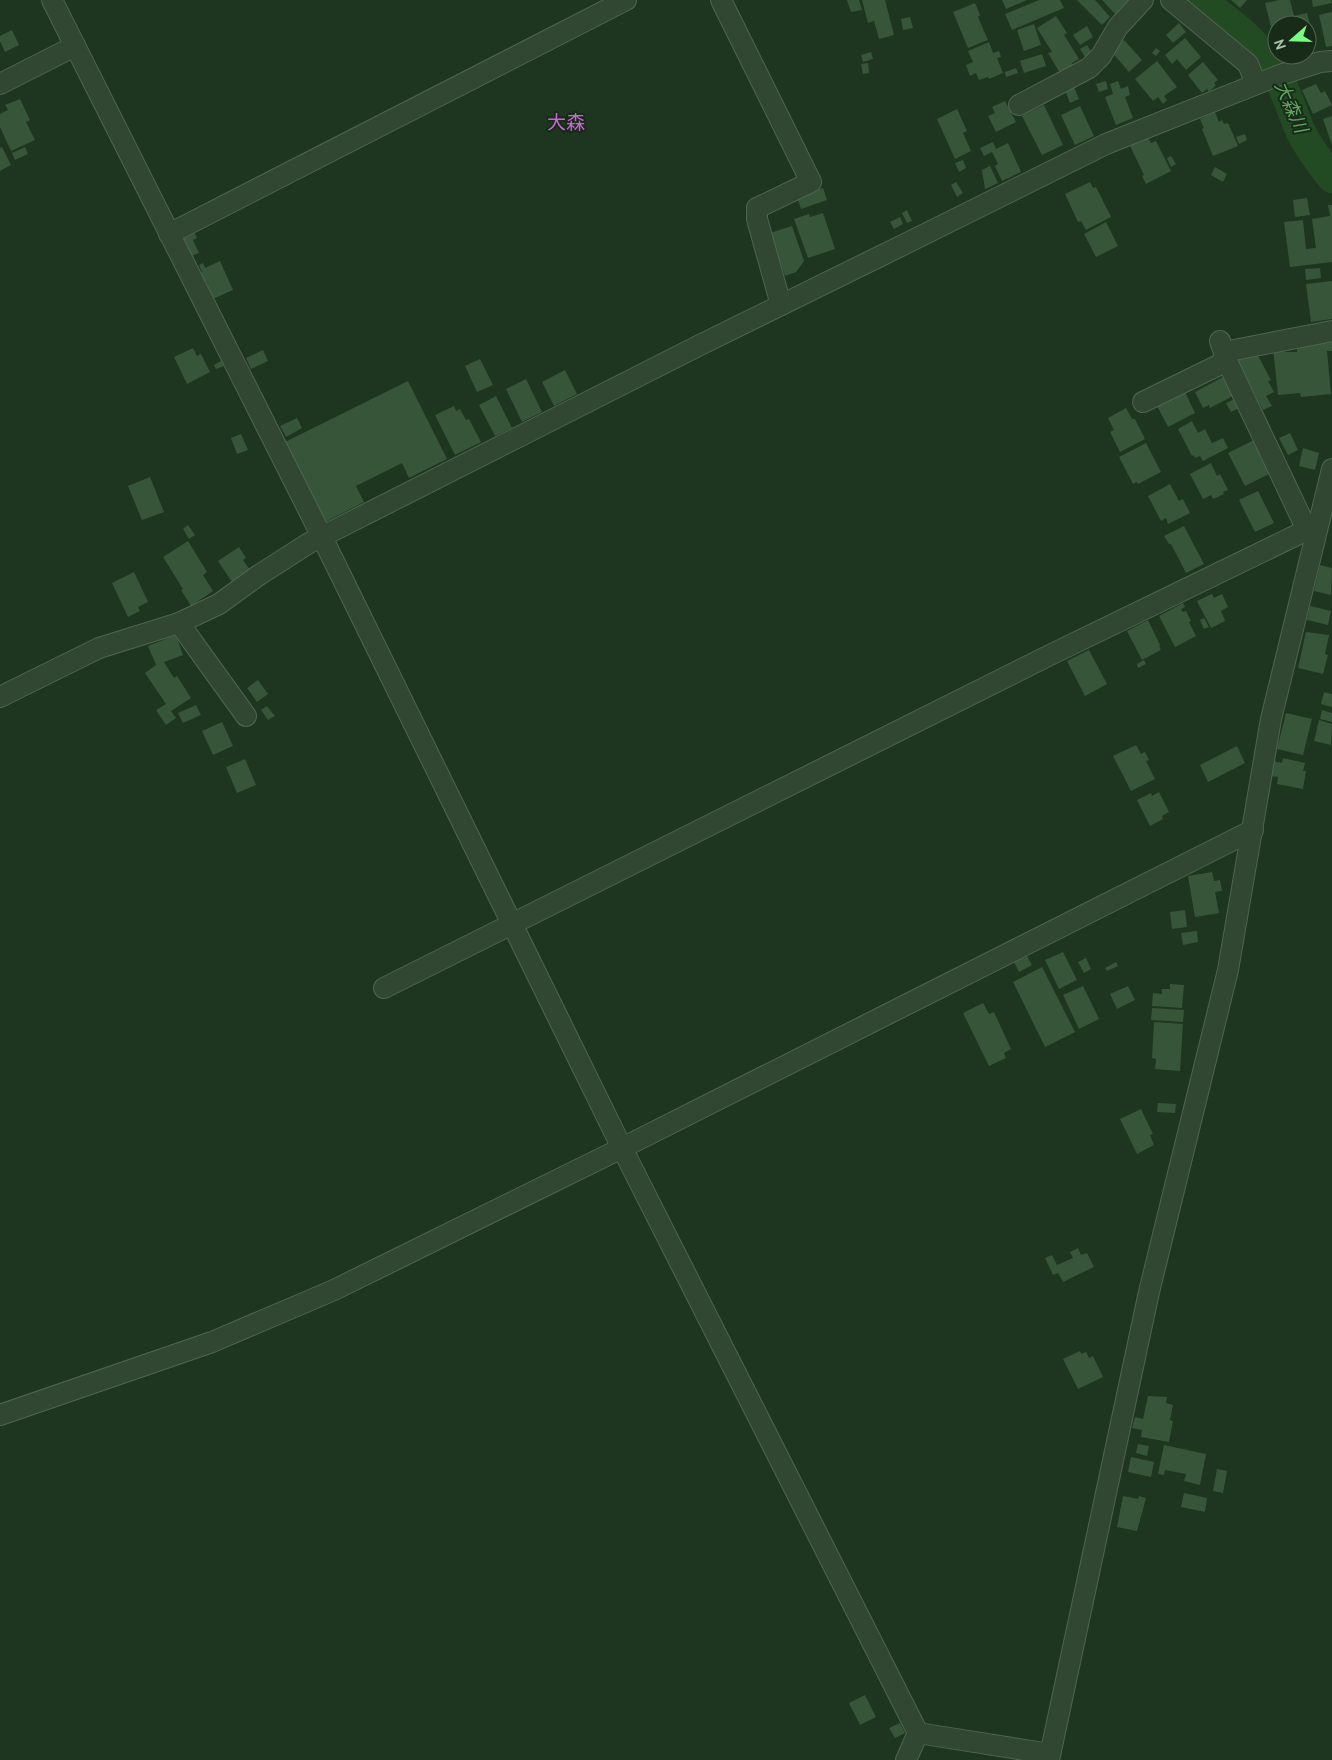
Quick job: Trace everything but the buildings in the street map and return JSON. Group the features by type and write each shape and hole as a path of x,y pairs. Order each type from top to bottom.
{"street":[{"path":"52,0 322,537 622,1148 918,1733"},
{"path":"169,234 626,0"},
{"path":"721,0 811,182 757,208 757,219 781,305"},
{"path":"1019,105 1089,68 1101,56 1118,27 1143,0"},
{"path":"1170,0 1248,64 1262,82"},
{"path":"0,84 75,46"},
{"path":"0,697 99,648 179,623 219,604 259,575 309,543 781,305 1106,144 1291,71 1320,62 1332,61"},
{"path":"1143,402 1224,351 1332,330"},
{"path":"1224,351 1311,530"},
{"path":"918,1733 1049,1757 1149,1292 1228,970 1271,719 1311,530 1332,469"},
{"path":"384,988 1052,654 1311,530"},
{"path":"179,623 246,716"},
{"path":"0,1415 212,1342 334,1290 622,1148 1253,830"},
{"path":"906,1760 918,1733"}],"waterway":[{"name":"大森川","path":"1201,0 1247,37 1270,63 1283,87 1303,136 1332,178"}],"district":[{"name":"大森","path":"566,122"}]}
